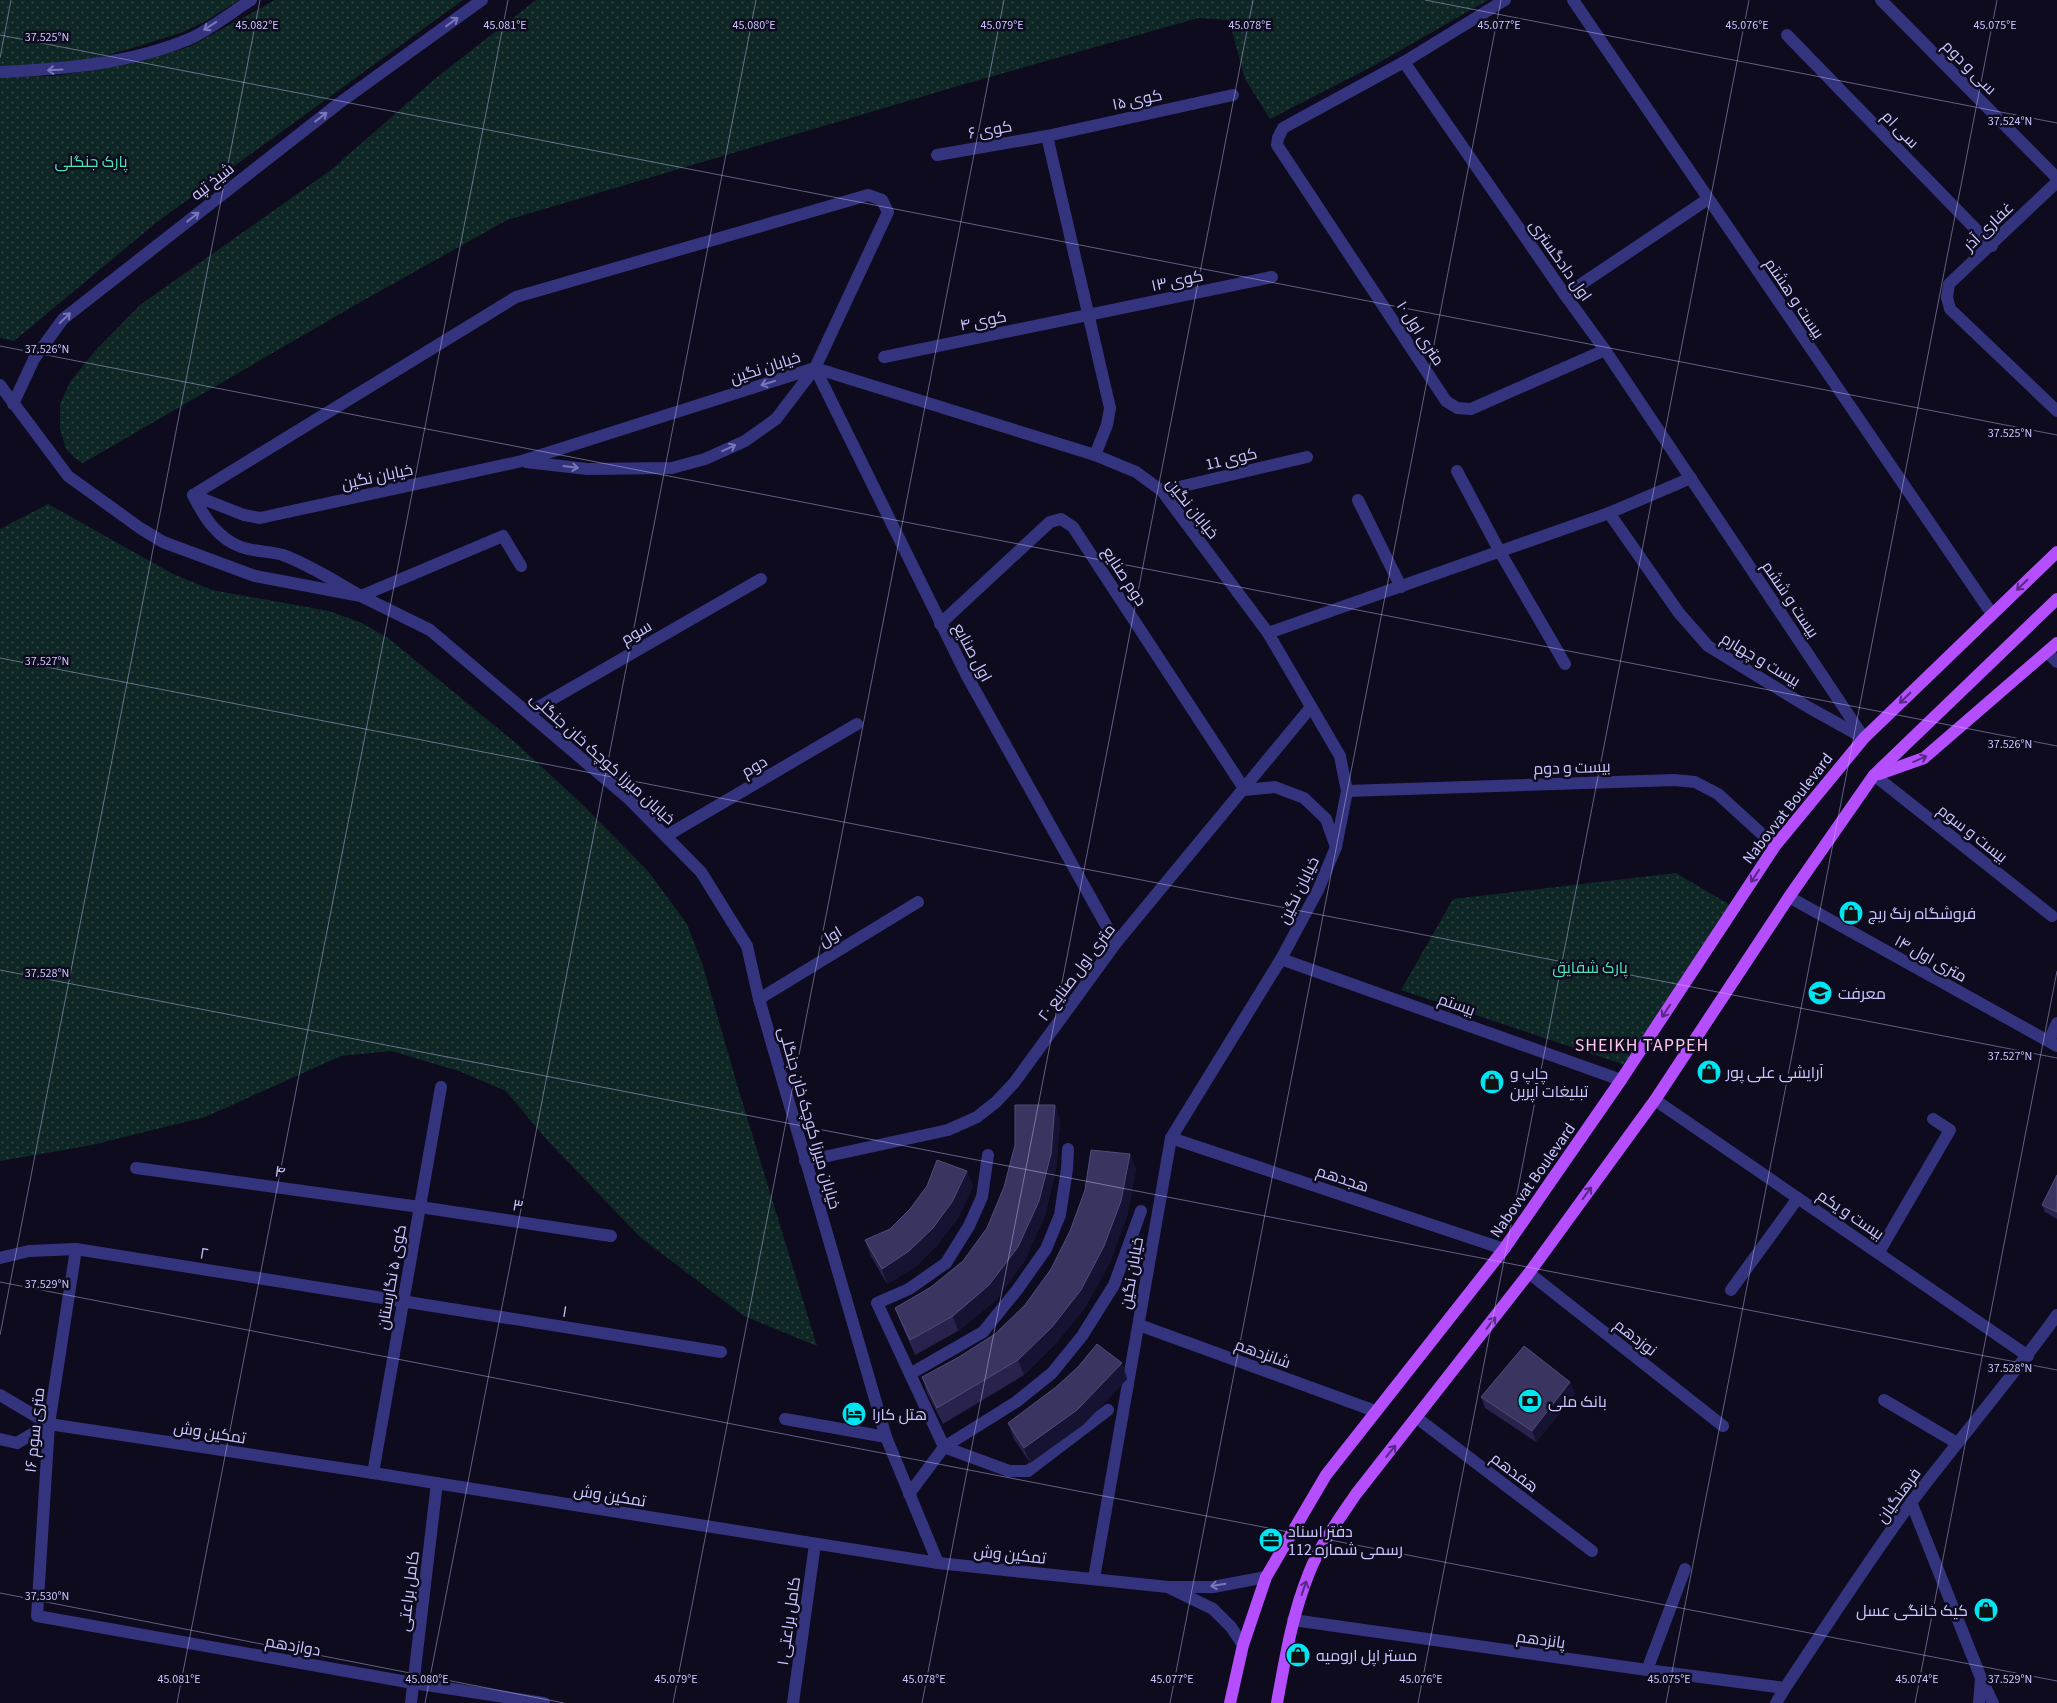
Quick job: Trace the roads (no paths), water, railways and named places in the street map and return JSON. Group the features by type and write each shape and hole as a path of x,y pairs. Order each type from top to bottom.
{"main road":[{"name":"Nabovvat Boulevard","path":"1230,1703 1243,1645 1266,1577 1326,1475 1504,1249 1621,1080 1775,846 1864,738 2057,552"},
{"path":"1277,1703 1293,1620 1310,1571 1332,1531 1356,1494 1418,1418 1529,1273 1654,1100 1789,897 1874,776 2057,599"},
{"path":"1874,776 1924,758 2057,643"}],"street":[{"path":"0,72 68,69 130,58 190,39 251,0"},
{"name":"شیخ تپه","path":"13,404 34,359 63,319 338,104 482,0"},
{"path":"1404,62 1505,0"},
{"name":"بیست و هشتم","path":"1572,0 1992,614"},
{"name":"سی و دوم","path":"1881,0 2057,180"},
{"name":"سی ام","path":"1787,35 1992,246"},
{"name":"۱۰ متری اول","path":"1404,62 1283,128 1277,145 1446,401 1457,408 1471,409 1605,350"},
{"name":"اول دادگستری","path":"1404,62 1605,350 1691,478"},
{"name":"کوی ۱۵","path":"1048,136 1233,95"},
{"path":"1048,136 1110,408 1095,455"},
{"name":"کوی ۶","path":"937,155 1048,136"},
{"name":"غفاری آذر","path":"2057,180 1992,246 1949,284 1947,297 1950,309 2057,411"},
{"path":"521,566 503,536 361,596 282,555 242,547 222,536 208,522 193,495 516,296 868,195 882,200 888,212 815,368 776,419 745,441 705,459 672,468 631,470 587,469 522,461"},
{"path":"1565,295 1708,199"},
{"name":"کوی ۱۳","path":"1088,316 1272,277"},
{"name":"کوی ۴","path":"884,357 1088,316"},
{"name":"خیابان نگین","path":"193,495 244,515 260,518 522,461 815,368 1095,455 1136,472 1162,490 1268,634 1340,756 1346,790 1336,848 1318,890 1281,959 1171,1138 1094,1578"},
{"name":"اول صنایع","path":"815,368 940,624 1116,943"},
{"path":"0,385 13,404"},
{"name":"خیابان میرزا کوچک خان جنگلی","path":"13,404 68,476 140,528 163,542 255,576 361,596 430,630 629,798 701,872 747,946 759,999 886,1437 938,1563"},
{"name":"کوی 11","path":"1162,490 1307,457"},
{"path":"1457,471 1500,552 1565,664"},
{"path":"1268,634 1609,513 1691,478"},
{"name":"بیست و ششم","path":"1691,478 1864,738"},
{"path":"1358,500 1401,587"},
{"name":"بیست و چهارم","path":"1609,513 1680,613 1708,646 1808,707 1864,738"},
{"name":"دوم صنایع","path":"940,624 1050,522 1061,519 1073,527 1245,790"},
{"name":"سوم","path":"528,713 761,579"},
{"path":"2047,652 2057,662"},
{"name":"۲۰ متری اول صنایع","path":"806,1161 948,1130 977,1117 996,1102 1014,1083 1116,943 1245,790 1311,707"},
{"name":"دوم","path":"666,836 857,724"},
{"name":"بیست و سوم","path":"1874,776 2052,916"},
{"name":"بیست و دوم","path":"1346,790 1674,780 1695,782 1718,794 1775,846"},
{"path":"1245,790 1275,787 1304,798 1326,819 1336,848"},
{"name":"۱۴ متری اول","path":"1789,897 2053,1044"},
{"name":"اول","path":"759,999 918,902"},
{"name":"بیستم","path":"1281,959 1621,1080"},
{"path":"2053,1044 2057,1023"},
{"name":"کوی ۵ نگارستان","path":"373,1473 441,1087"},
{"name":"بیست و یکم","path":"1654,1100 1879,1252 2028,1356"},
{"path":"1879,1252 1950,1130 1933,1119"},
{"name":"هجدهم","path":"1171,1138 1504,1249"},
{"path":"910,1374 983,1332 1046,1250 1060,1215 1068,1149"},
{"path":"988,1155 982,1197 969,1226 946,1263 909,1289 877,1303 944,1447 1009,1471 1028,1470 1108,1410"},
{"name":"۴","path":"136,1168 420,1207"},
{"path":"1731,1290 1798,1198"},
{"name":"۳","path":"420,1207 612,1236"},
{"path":"909,1494 944,1447 1016,1402 1052,1373 1082,1336 1114,1285 1141,1211"},
{"name":"۲","path":"0,1258 29,1251 76,1249 403,1302"},
{"name":"۱۶ متری سوم","path":"37,1616 49,1424 76,1249"},
{"name":"نوزدهم","path":"1529,1273 1724,1426"},
{"name":"۱","path":"403,1302 722,1352"},
{"name":"فرهنگیان","path":"1776,1703 1912,1502 1956,1443 2028,1356 2057,1315"},
{"name":"شانزدهم","path":"1139,1325 1375,1412"},
{"path":"0,1395 49,1424 16,1443 0,1439"},
{"path":"1884,1400 1956,1443"},
{"name":"هفدهم","path":"1418,1418 1592,1551"},
{"path":"785,1419 886,1437"},
{"name":"تمکین وش","path":"49,1424 373,1473 938,1563 1168,1587"},
{"name":"کامل براعتی","path":"411,1703 437,1484"},
{"path":"1912,1502 1981,1678 1994,1703"},
{"name":"کامل براعتی ۱","path":"793,1703 816,1544"},
{"path":"1647,1670 1685,1569"},
{"path":"1168,1587 1213,1586 1266,1577"},
{"path":"1168,1587 1213,1609 1231,1627 1243,1645"},
{"name":"دوازدهم","path":"37,1616 413,1683 544,1703"},
{"name":"پانزدهم","path":"1293,1620 1785,1688"},
{"path":"1979,1703 1981,1678"}],"place":[{"name":"فروشگاه رنگ ریچ","path":"1851,913"},
{"name":"معرفت","path":"1820,993"},
{"name":"آرایشی علی پور","path":"1709,1072"},
{"name":"چاپ و تبلیغات آپرین","path":"1492,1082"},
{"name":"بانک ملی","path":"1530,1401"},
{"name":"هتل کارا","path":"854,1414"},
{"name":"دفتر اسناد رسمی شماره 112","path":"1271,1540"},
{"name":"کیک خانگی عسل","path":"1986,1610"},
{"name":"مستر اپل ارومیه","path":"1298,1655"}],"district":[{"name":"SHEIKH TAPPEH","path":"1642,1045"}],"park label":[{"name":"پارک جنگلی","path":"91,161"},
{"name":"پارک شقایق","path":"1590,967"}]}
